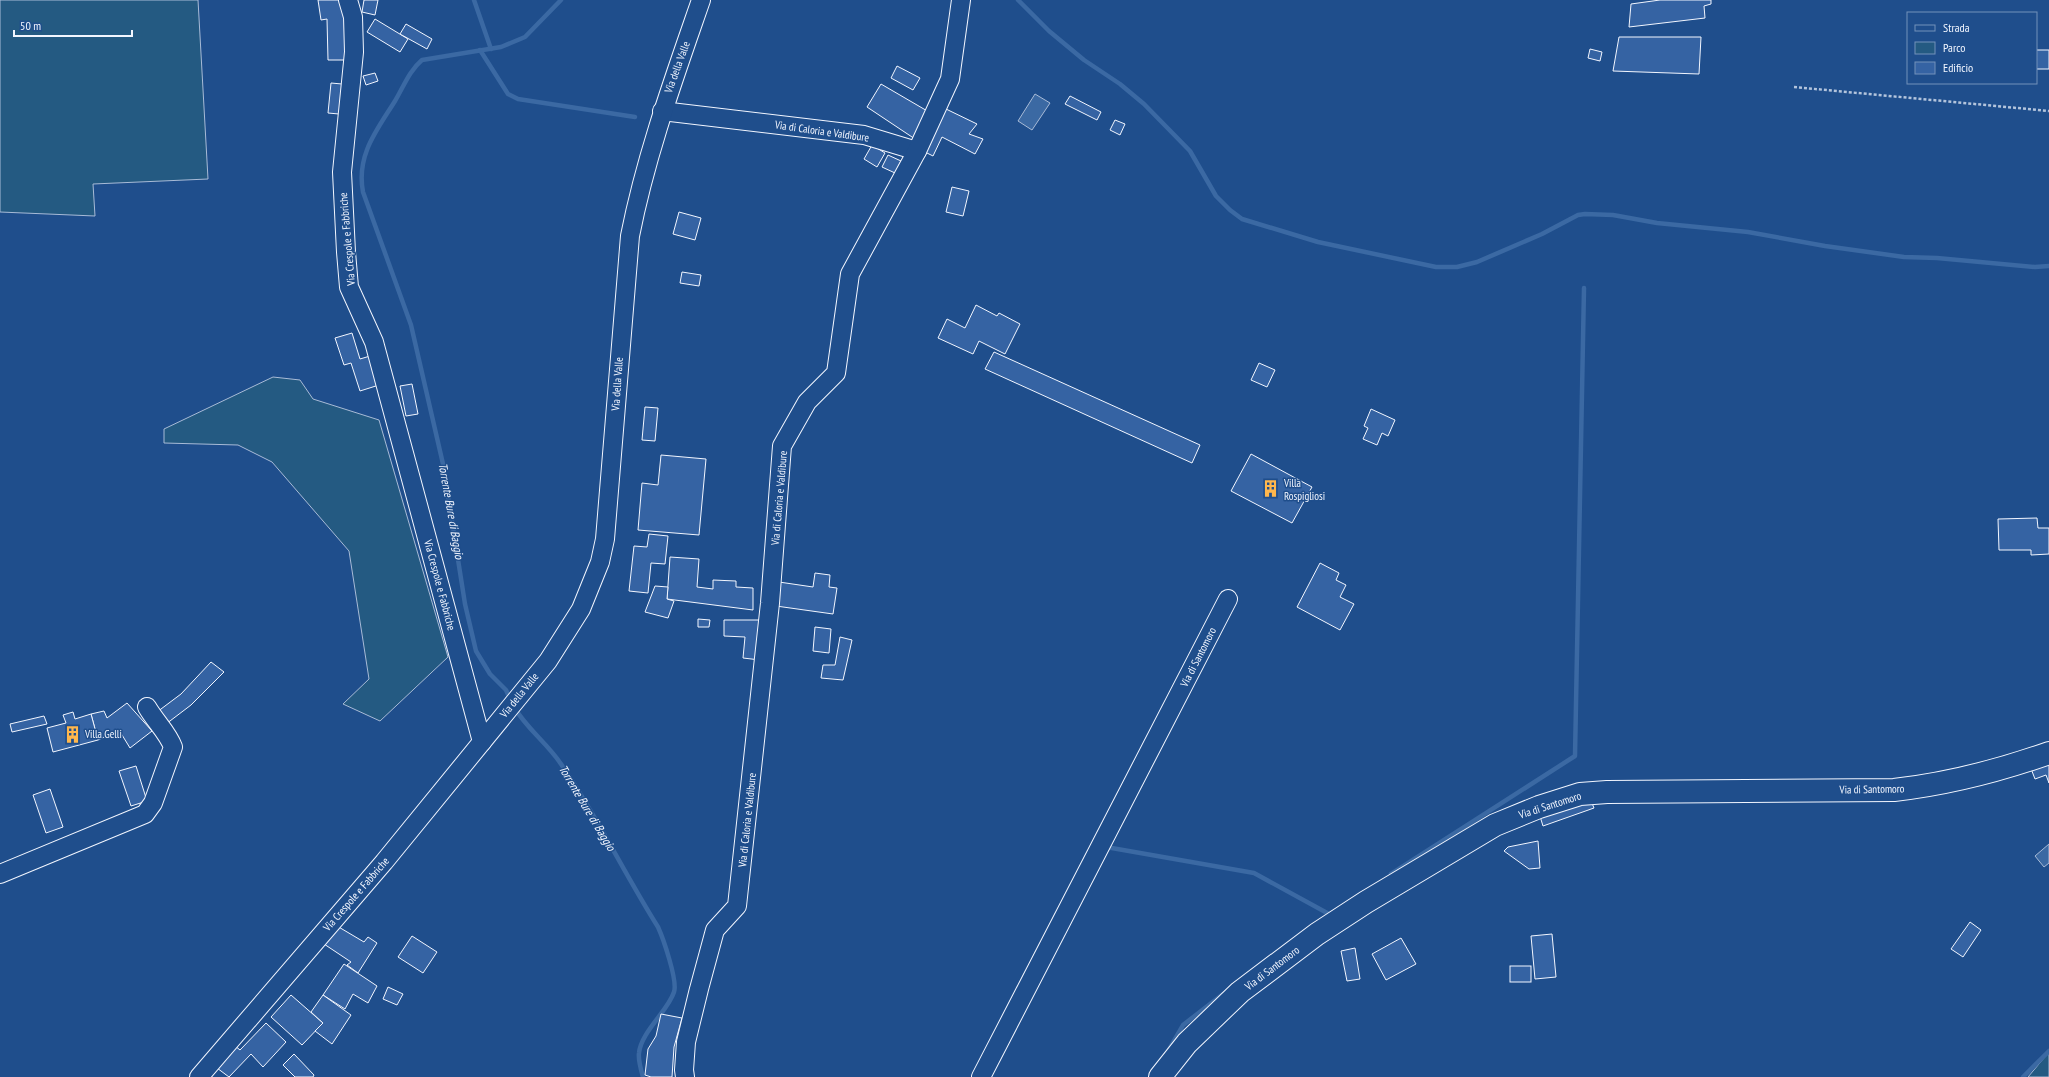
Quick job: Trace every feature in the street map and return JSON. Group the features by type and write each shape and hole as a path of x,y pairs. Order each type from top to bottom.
{"main road":[{"name":"Via di Santomoro","path":"1160,1077 1187,1043 1240,992 1317,934 1444,854 1495,825 1539,807 1580,794 1608,792 1901,789 1930,786 1997,770 2049,753"}],"street":[{"name":"Via Crespole e Fabbriche","path":"199,1077 384,862 482,742 374,342 349,287 342,172 354,52 353,18 348,0"},
{"name":"Via della Valle","path":"482,742 526,687 570,628 584,602 600,562 608,515 630,236 635,207 662,111 701,0"},
{"path":"917,152 950,79 961,0"},
{"name":"Via di Caloria e Valdibure","path":"662,111 864,135 917,152 850,274 836,373 807,402 782,446 770,603 737,906 716,930 698,989 686,1042 685,1077"},
{"name":"Via di Santomoro","path":"981,1077 1228,599"},
{"path":"0,874 145,814 153,803 173,748 170,737 157,725 147,707"}],"path":[{"path":"1794,87 2049,111"}],"green space":[{"path":"0,0 198,0 208,179 93,184 95,216 0,212"},
{"path":"273,377 300,380 313,399 379,420 448,657 380,721 343,704 369,679 349,551 272,462 238,445 164,443 164,429"},
{"path":"2049,1052 2049,1077 2028,1077"}],"shaded area":[{"path":"1035,94 1050,103 1032,130 1018,121"},
{"path":"2049,844 2049,863 2044,867 2035,856"}],"building":[{"path":"318,0 344,0 348,60 328,60 327,19 321,20"},
{"path":"364,0 378,0 375,15 362,12"},
{"path":"1660,0 1711,0 1711,4 1704,6 1705,18 1629,27 1631,4"},
{"path":"375,19 408,39 400,52 367,32"},
{"path":"406,24 432,39 427,49 400,34"},
{"path":"1619,37 1701,37 1699,74 1613,71"},
{"path":"1590,49 1602,52 1600,61 1588,58"},
{"path":"2037,50 2049,50 2049,69 2037,69"},
{"path":"897,66 920,78 913,90 891,78"},
{"path":"375,73 378,81 366,85 363,76"},
{"path":"331,83 342,84 339,114 328,113"},
{"path":"881,84 941,119 918,141 867,107"},
{"path":"1070,96 1101,112 1097,120 1065,104"},
{"path":"946,109 977,124 969,134 983,139 975,154 942,137 933,156 923,151"},
{"path":"1115,120 1125,124 1120,135 1110,130"},
{"path":"872,145 885,153 877,167 864,159"},
{"path":"888,155 901,161 895,173 882,167"},
{"path":"952,187 969,191 963,216 946,212"},
{"path":"679,212 701,218 695,240 673,234"},
{"path":"682,272 701,275 699,286 680,283"},
{"path":"976,305 997,316 999,313 1020,324 1005,354 979,341 973,354 938,338 947,319 965,328"},
{"path":"352,333 360,359 370,356 379,385 360,391 351,363 344,365 335,338"},
{"path":"994,352 1200,445 1192,463 985,369"},
{"path":"1259,363 1275,370 1267,387 1251,380"},
{"path":"412,384 418,414 406,416 400,386"},
{"path":"645,407 658,408 655,441 642,440"},
{"path":"1371,409 1395,420 1388,436 1382,433 1377,445 1363,439 1368,428 1364,426"},
{"name":"Villa Rospigliosi","path":"1251,454 1312,487 1292,523 1231,491"},
{"path":"661,455 706,459 699,535 638,530 642,483 658,485"},
{"path":"2037,518 2038,528 2049,528 2049,554 2031,555 2031,550 1999,550 1998,519"},
{"path":"649,534 668,536 665,564 651,563 648,593 629,591 634,546 647,547"},
{"path":"670,557 699,559 697,587 713,589 713,580 736,581 736,587 753,588 753,610 667,599"},
{"path":"1320,563 1339,573 1336,580 1346,585 1340,597 1354,604 1340,630 1297,607"},
{"path":"815,573 830,575 829,587 837,588 833,614 776,606 779,582 813,587"},
{"path":"655,586 668,587 667,599 674,601 668,618 645,612"},
{"path":"698,619 710,620 709,627 698,627"},
{"path":"724,620 763,620 760,660 743,658 745,637 724,636"},
{"path":"815,627 831,629 829,653 813,651"},
{"path":"840,637 852,640 843,680 821,678 823,665 835,665"},
{"path":"211,662 224,672 191,705 166,724 157,712 181,694"},
{"path":"127,703 152,731 130,748 119,730 98,740 91,714 104,711 107,718"},
{"name":"Villa Gelli","path":"73,712 75,719 91,714 98,740 53,752 47,728 66,723 63,715"},
{"path":"44,716 47,724 12,732 10,724"},
{"path":"2049,759 2049,783 2046,775 2035,779 2030,766"},
{"path":"136,766 147,801 131,806 119,771"},
{"path":"50,789 63,827 46,833 33,795"},
{"path":"1589,796 1594,808 1543,826 1539,813"},
{"path":"1538,841 1540,868 1529,869 1504,851 1508,847"},
{"path":"1970,922 1981,930 1963,957 1951,949"},
{"path":"337,926 364,942 368,937 377,943 358,973 347,965 351,962 324,944"},
{"path":"1552,934 1556,977 1535,979 1531,936"},
{"path":"412,936 437,952 423,973 398,957"},
{"path":"1401,938 1416,964 1386,980 1372,954"},
{"path":"1355,948 1360,979 1347,981 1341,951"},
{"path":"344,964 377,986 368,1003 353,994 345,1009 323,995"},
{"path":"1510,966 1531,966 1531,982 1510,982"},
{"path":"388,987 403,994 397,1005 383,999"},
{"path":"291,995 323,1023 302,1045 271,1017"},
{"path":"323,995 351,1015 332,1044 315,1031 323,1023 311,1012"},
{"path":"661,1014 682,1018 674,1047 672,1077 651,1077 645,1075 648,1049 656,1036"},
{"path":"266,1023 286,1042 263,1067 251,1054 229,1077 217,1068 234,1045 240,1050"},
{"path":"294,1054 314,1075 313,1077 295,1077 283,1065"}],"waterway":[{"path":"474,0 491,49"},
{"name":"Torrente Bure di Baggio","path":"511,701 506,690 490,674 476,651 465,604 443,464 411,325 363,192 362,179 365,155 375,133 417,64 422,60 501,47 525,37 561,0"},
{"path":"1018,0 1049,31 1084,60 1120,84 1144,104 1190,151 1216,196 1230,210 1242,219 1318,242 1436,267 1457,267 1477,262 1542,234 1578,215 1585,214 1613,215 1657,223 1748,232 1825,246 1904,257 1937,258 2035,267 2049,266"},
{"path":"480,50 508,94 518,99 635,117"},
{"path":"1391,874 1575,756 1584,288"},
{"name":"Torrente Bure di Baggio","path":"514,707 519,715 550,749 574,784 599,824 658,927 663,940 675,986 671,999 649,1029 641,1045 639,1059 643,1077"},
{"path":"1106,847 1254,873 1329,914"},
{"path":"1168,1051 1183,1025 1223,994"},
{"path":"2023,1077 2049,1051"}],"place":[{"name":"Villa Rospigliosi","path":"1271,489"},
{"name":"Villa Gelli","path":"72,734"}]}
